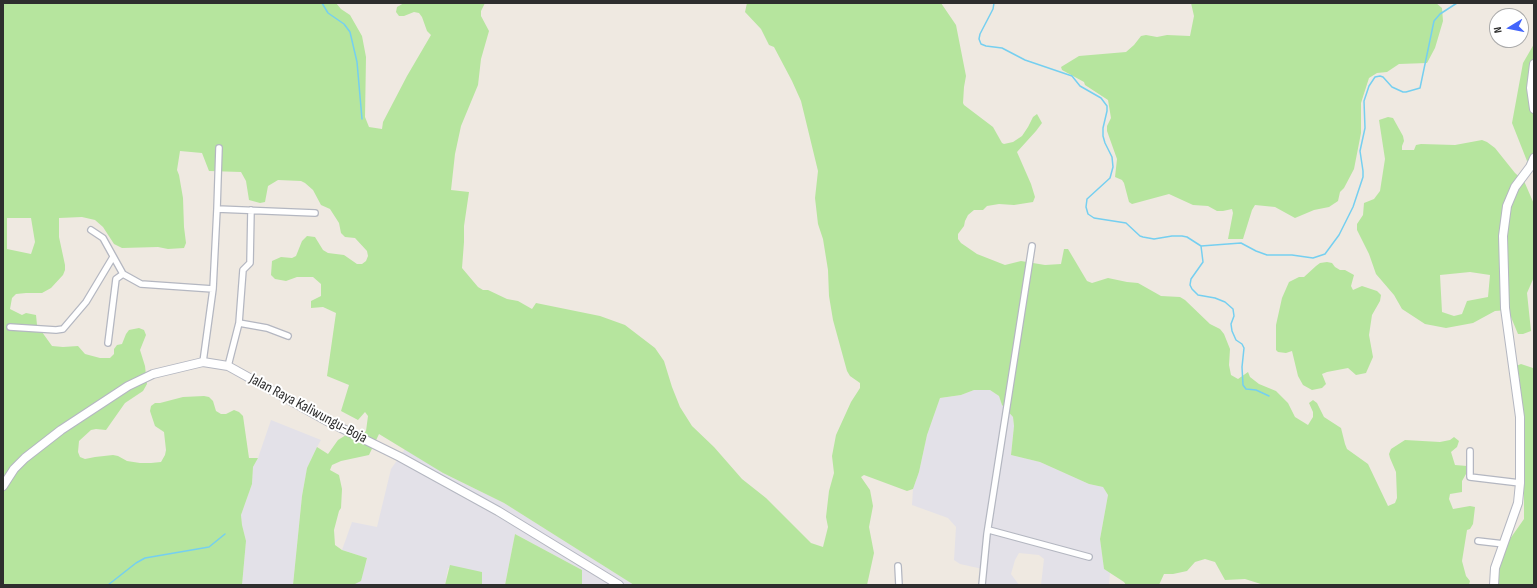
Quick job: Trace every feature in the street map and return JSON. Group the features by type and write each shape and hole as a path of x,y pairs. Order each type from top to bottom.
{"main road":[{"path":"1534,64 1531,88 1534,110"},
{"path":"1494,585 1495,568 1518,503 1520,483 1520,417 1505,308 1503,236 1507,206 1515,187 1534,158"},
{"name":"Jalan Raya Kaliwungu-Boja","path":"3,486 14,469 25,458 61,430 128,386 153,374 203,362 228,366 327,421 400,457 498,512 619,585"}],"street":[{"path":"203,362 213,290 219,148"},
{"path":"217,209 315,213"},
{"path":"228,366 239,324 243,270 250,263 250,210"},
{"path":"91,230 103,238 123,274 142,284 213,290"},
{"path":"982,585 1032,246"},
{"path":"10,327 56,330 63,329 86,302 114,257"},
{"path":"108,343 116,279 123,274"},
{"path":"239,324 266,328 288,336"},
{"path":"1470,451 1469,476 1471,478 1520,483"},
{"path":"989,530 1089,556"},
{"path":"1478,541 1504,544"},
{"path":"898,566 899,585"}],"shaded area":[{"path":"974,390 990,390 999,396 1002,405 1013,417 1014,426 1011,455 1040,462 1089,484 1103,487 1108,495 1100,539 1104,569 1110,572 1109,585 1041,585 1044,559 1039,555 1019,553 1015,560 1011,574 1019,585 986,585 987,570 960,564 954,560 956,527 948,518 912,505 913,489 919,472 927,435 940,398 961,395"},
{"path":"271,420 321,440 307,468 302,496 293,585 242,585 246,541 241,515 252,484 253,467 258,458"},
{"path":"405,449 443,473 504,503 634,585 582,585 582,570 515,534 505,585 482,585 482,572 448,568 445,585 340,585 366,563 367,558 342,550 352,522 377,527 391,469"}],"green space":[{"path":"3,3 336,3 341,9 350,15 362,36 366,57 365,117 369,127 382,129 383,122 407,76 431,35 427,31 419,13 414,12 404,16 399,16 396,12 397,7 404,3 485,3 481,11 481,16 489,31 481,59 478,85 461,126 455,154 451,190 469,192 464,226 462,268 478,287 483,290 488,290 507,299 518,301 532,309 536,303 600,316 625,325 655,348 664,361 680,407 692,426 714,447 742,479 766,498 811,543 823,547 828,527 826,517 829,491 834,473 832,456 836,435 851,402 860,388 860,383 850,376 847,371 833,320 829,296 828,270 823,239 818,224 815,198 818,171 801,101 774,47 769,45 761,29 745,12 747,3 941,3 956,25 966,76 964,87 964,105 993,127 1004,144 1013,142 1022,136 1033,117 1037,114 1042,123 1017,152 1031,184 1035,197 1033,202 1014,205 999,204 987,206 983,210 974,210 968,215 964,226 958,234 958,239 961,243 977,254 1005,265 1021,261 1045,265 1061,264 1064,249 1068,249 1087,281 1092,283 1108,278 1138,283 1161,296 1180,297 1185,300 1210,324 1220,329 1224,334 1230,349 1229,365 1231,375 1238,379 1248,372 1250,377 1259,384 1276,391 1288,403 1295,417 1308,425 1313,417 1313,412 1309,403 1313,400 1317,403 1324,417 1341,428 1347,449 1368,464 1388,506 1395,503 1397,498 1396,472 1389,454 1391,449 1405,440 1440,442 1450,440 1454,437 1459,441 1457,447 1451,452 1455,465 1467,466 1466,474 1462,481 1462,492 1450,494 1449,499 1453,509 1470,506 1475,507 1473,524 1470,529 1467,530 1462,561 1466,576 1470,581 1469,585 1264,585 1245,579 1225,580 1215,562 1205,559 1195,562 1187,571 1164,574 1159,585 1126,585 1124,582 1104,569 1100,539 1108,495 1103,487 1089,484 1040,462 1011,455 1014,426 1013,417 1002,405 999,396 990,390 974,390 961,395 940,398 927,435 919,472 913,489 907,491 864,475 861,477 870,490 873,506 869,527 874,553 867,585 634,585 504,503 443,473 379,434 369,455 341,461 332,465 330,470 339,475 342,489 341,508 334,530 335,545 342,550 367,558 361,581 355,584 340,585 293,585 302,496 307,468 317,447 328,454 338,440 346,435 358,439 366,431 368,416 365,412 358,420 341,411 349,385 327,376 336,313 323,307 311,308 311,301 321,296 321,284 313,277 297,277 286,281 275,279 271,275 272,261 281,257 292,258 296,256 302,241 307,236 315,237 323,250 328,253 344,255 357,264 362,264 366,261 368,256 367,251 355,238 345,237 341,233 339,223 330,209 321,205 313,190 305,183 301,181 278,180 268,186 265,202 260,203 249,200 246,181 241,172 209,171 202,153 180,151 177,170 183,198 186,243 184,248 122,248 114,244 103,227 95,220 82,217 59,218 59,237 65,265 63,275 51,288 42,293 16,294 12,298 10,309 22,315 26,313 36,315 37,325 52,346 78,346 85,354 100,358 110,358 114,354 114,349 117,345 122,344 129,330 139,328 144,330 146,335 140,350 145,366 147,384 143,391 125,403 106,430 91,430 79,441 78,452 80,457 85,459 113,455 127,461 140,463 161,462 166,450 164,432 155,426 150,411 151,406 155,403 183,397 204,396 209,397 213,401 216,411 221,414 226,414 234,410 243,416 249,458 258,458 253,467 252,484 241,515 246,541 242,585 3,585","holes":["7,218 31,218 35,242 31,254 7,249"]},
{"path":"1191,3 1436,3 1442,8 1443,21 1435,48 1427,63 1399,64 1387,72 1377,73 1369,78 1361,103 1361,133 1354,169 1344,188 1340,192 1338,201 1329,207 1314,210 1295,218 1275,207 1255,205 1243,239 1228,239 1233,213 1232,209 1217,211 1208,206 1193,205 1169,194 1132,204 1129,202 1124,183 1122,180 1115,177 1117,159 1107,131 1107,126 1111,118 1108,100 1085,85 1084,82 1062,70 1061,67 1079,56 1126,52 1141,36 1190,36 1194,16"},
{"path":"1534,44 1534,166 1527,161 1512,123 1523,63"},
{"path":"1388,117 1393,118 1403,136 1404,141 1402,150 1414,150 1416,145 1421,144 1455,145 1482,140 1487,142 1495,148 1515,173 1524,181 1534,204 1534,277 1527,293 1531,331 1518,334 1508,310 1495,311 1473,323 1446,328 1425,324 1402,309 1394,295 1376,274 1369,254 1357,230 1357,224 1363,215 1364,203 1374,199 1380,191 1385,159 1379,120","holes":["1470,272 1490,275 1488,297 1467,301 1462,314 1454,316 1442,312 1440,275"]},
{"path":"1320,263 1332,263 1340,270 1345,270 1354,275 1351,286 1353,290 1362,286 1377,291 1381,295 1380,301 1372,315 1369,335 1373,357 1366,373 1356,375 1348,368 1327,372 1322,374 1326,384 1322,388 1312,390 1303,385 1298,376 1292,351 1286,353 1278,352 1276,350 1276,325 1282,298 1289,282 1299,277 1304,277"},
{"path":"1521,364 1533,368 1534,370 1534,585 1494,585 1493,563 1524,519 1524,427 1519,375 1516,366"},
{"path":"515,534 582,570 582,585 505,585"},
{"path":"450,565 482,572 482,585 445,585"}],"waterway":[{"path":"322,3 328,13 344,24 350,32 357,62 362,119"},
{"path":"994,3 993,9 980,34 979,39 981,44 1002,48 1025,60 1072,76 1080,86 1101,98 1107,106 1103,136 1112,157 1113,167 1110,178 1087,199 1086,207 1088,214 1094,218 1126,223 1143,237 1154,239 1182,236 1187,237 1201,246 1241,243 1267,255 1292,255 1313,258 1325,254 1339,235 1353,207 1363,177 1360,151 1365,128 1364,101 1369,86 1375,77 1380,76 1383,77 1392,87 1403,92 1420,88 1434,21 1440,14 1457,3"},
{"path":"1201,246 1203,262 1191,279 1190,285 1198,295 1215,298 1225,302 1233,309 1234,316 1231,324 1232,331 1236,340 1242,344 1244,348 1242,367 1243,385 1246,389 1256,390 1269,396"},
{"path":"108,585 136,563 145,558 209,547 225,534"}]}
